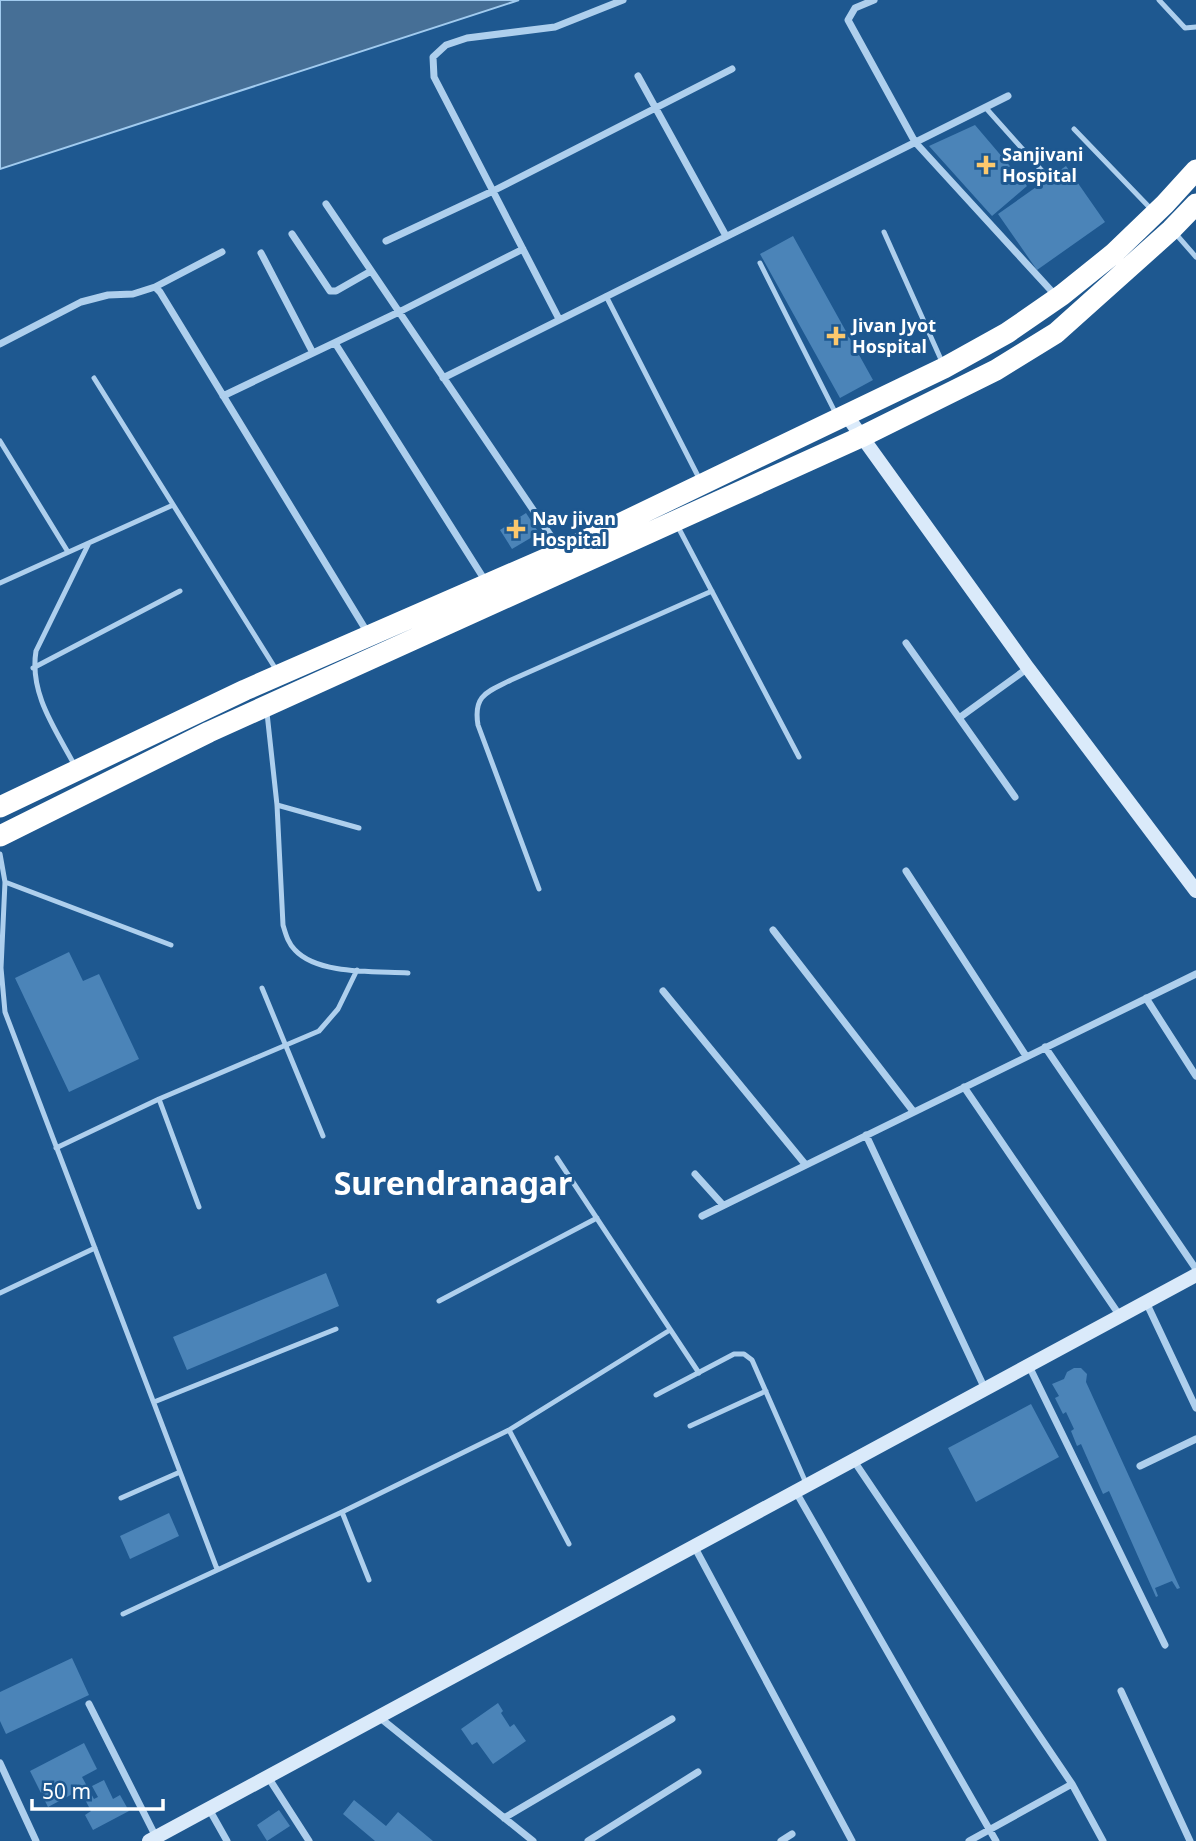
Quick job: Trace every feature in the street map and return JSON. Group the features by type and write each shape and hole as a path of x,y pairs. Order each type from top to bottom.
{"highway":[{"path":"0,807 279,675 561,552 944,368 1007,333 1058,298 1113,254 1196,170"},
{"path":"0,836 209,732 861,437 996,370 1056,333 1171,230 1196,204"}],"street":[{"path":"559,319 434,77 433,57 446,45 467,38 555,27 623,0"},
{"path":"874,0 855,8 848,20 915,142 1058,298"},
{"path":"386,242 493,191 732,69"},
{"path":"638,76 726,236"},
{"path":"443,378 1008,96"},
{"path":"326,204 561,552"},
{"path":"292,234 330,291 336,291 371,271"},
{"path":"223,396 523,249"},
{"path":"0,344 81,302 107,295 132,295 155,287 222,252"},
{"path":"261,253 313,353"},
{"path":"155,287 369,635"},
{"path":"335,342 487,584"},
{"path":"843,418 861,437 1028,668 1196,891"},
{"path":"906,643 1016,797"},
{"path":"959,718 1028,668"},
{"path":"906,872 1026,1056"},
{"path":"773,930 913,1111"},
{"path":"702,1216 1196,974"},
{"path":"663,991 805,1164"},
{"path":"1146,998 1196,1076"},
{"path":"89,1704 152,1839 1146,1302 1196,1272 1045,1047"},
{"path":"964,1087 1120,1316"},
{"path":"866,1135 985,1389"},
{"path":"695,1174 723,1205"},
{"path":"1146,1302 1196,1408"},
{"path":"1029,1365 1165,1646"},
{"path":"1140,1466 1196,1439"},
{"path":"853,1460 1072,1784 1103,1841"},
{"path":"802,1488 996,1841"},
{"path":"694,1546 852,1841"},
{"path":"1121,1691 1190,1841"},
{"path":"378,1717 533,1841"},
{"path":"503,1818 672,1719"},
{"path":"0,1763 36,1841"},
{"path":"588,1841 698,1772"},
{"path":"268,1777 309,1841"},
{"path":"969,1841 1072,1784"},
{"path":"209,1809 227,1841"},
{"path":"781,1841 792,1834"}],"lane":[{"path":"1159,0 1185,28 1196,27"},
{"path":"985,107 1043,172"},
{"path":"1074,130 1155,213"},
{"path":"1171,230 1196,257"},
{"path":"884,233 944,368"},
{"path":"760,263 843,418"},
{"path":"606,296 702,484"},
{"path":"94,378 279,675 287,697"},
{"path":"0,441 68,552"},
{"path":"0,583 173,505"},
{"path":"676,522 799,757"},
{"path":"77,770 37,690 33,668 36,651 89,543"},
{"path":"33,668 180,591"},
{"path":"539,889 478,725 476,712 479,701 488,691 511,680 712,591"},
{"path":"266,706 277,806 283,925 287,941 296,952 311,962 328,967 408,973"},
{"path":"277,806 359,828"},
{"path":"0,854 5,882 1,968 5,1012 217,1569"},
{"path":"5,882 171,945"},
{"path":"56,1148 159,1099 319,1031 332,1019 357,970"},
{"path":"262,988 323,1136"},
{"path":"159,1099 199,1207"},
{"path":"557,1158 699,1373"},
{"path":"439,1301 597,1218"},
{"path":"0,1293 95,1248"},
{"path":"154,1402 336,1329"},
{"path":"123,1614 342,1512 509,1430 670,1330"},
{"path":"656,1395 734,1354 744,1354 752,1360 766,1391 802,1488"},
{"path":"690,1426 766,1391"},
{"path":"509,1430 569,1544"},
{"path":"121,1498 180,1472"},
{"path":"342,1512 369,1580"}],"water":[{"path":"0,0 519,0 0,169"}],"building":[{"path":"975,125 1027,186 992,216 929,146"},
{"path":"1066,166 1105,222 1037,270 998,214"},
{"path":"793,236 873,380 840,398 760,254"},
{"path":"526,513 539,533 512,549 500,530"},
{"path":"69,952 83,981 99,974 139,1059 69,1092 15,978"},
{"path":"326,1273 339,1306 187,1370 173,1337"},
{"path":"1081,1368 1087,1374 1086,1382 1180,1588 1177,1589 1172,1581 1155,1588 1156,1597 1109,1491 1103,1494 1081,1444 1077,1446 1071,1431 1074,1429 1055,1398 1059,1396 1052,1384 1064,1379 1067,1372"},
{"path":"1031,1404 1059,1457 976,1502 948,1448"},
{"path":"169,1513 179,1536 130,1559 120,1536"},
{"path":"72,1658 89,1695 6,1734 0,1721 0,1692"},
{"path":"498,1703 510,1727 514,1724 526,1741 493,1764 477,1742 472,1745 461,1729"},
{"path":"84,1743 97,1769 82,1777 94,1799 98,1797 92,1786 104,1780 113,1799 120,1795 129,1811 93,1830 85,1815 91,1811 80,1790 48,1807 30,1771"},
{"path":"354,1800 386,1826 398,1812 433,1841 375,1841 343,1814"},
{"path":"279,1810 290,1826 267,1841 257,1825"}],"place":[{"name":"Sanjivani Hospital","path":"986,165"},
{"name":"Jivan Jyot Hospital","path":"836,336"},
{"name":"Nav jivan Hospital","path":"516,529"}],"district":[{"name":"Surendranagar","path":"453,1184"}]}
